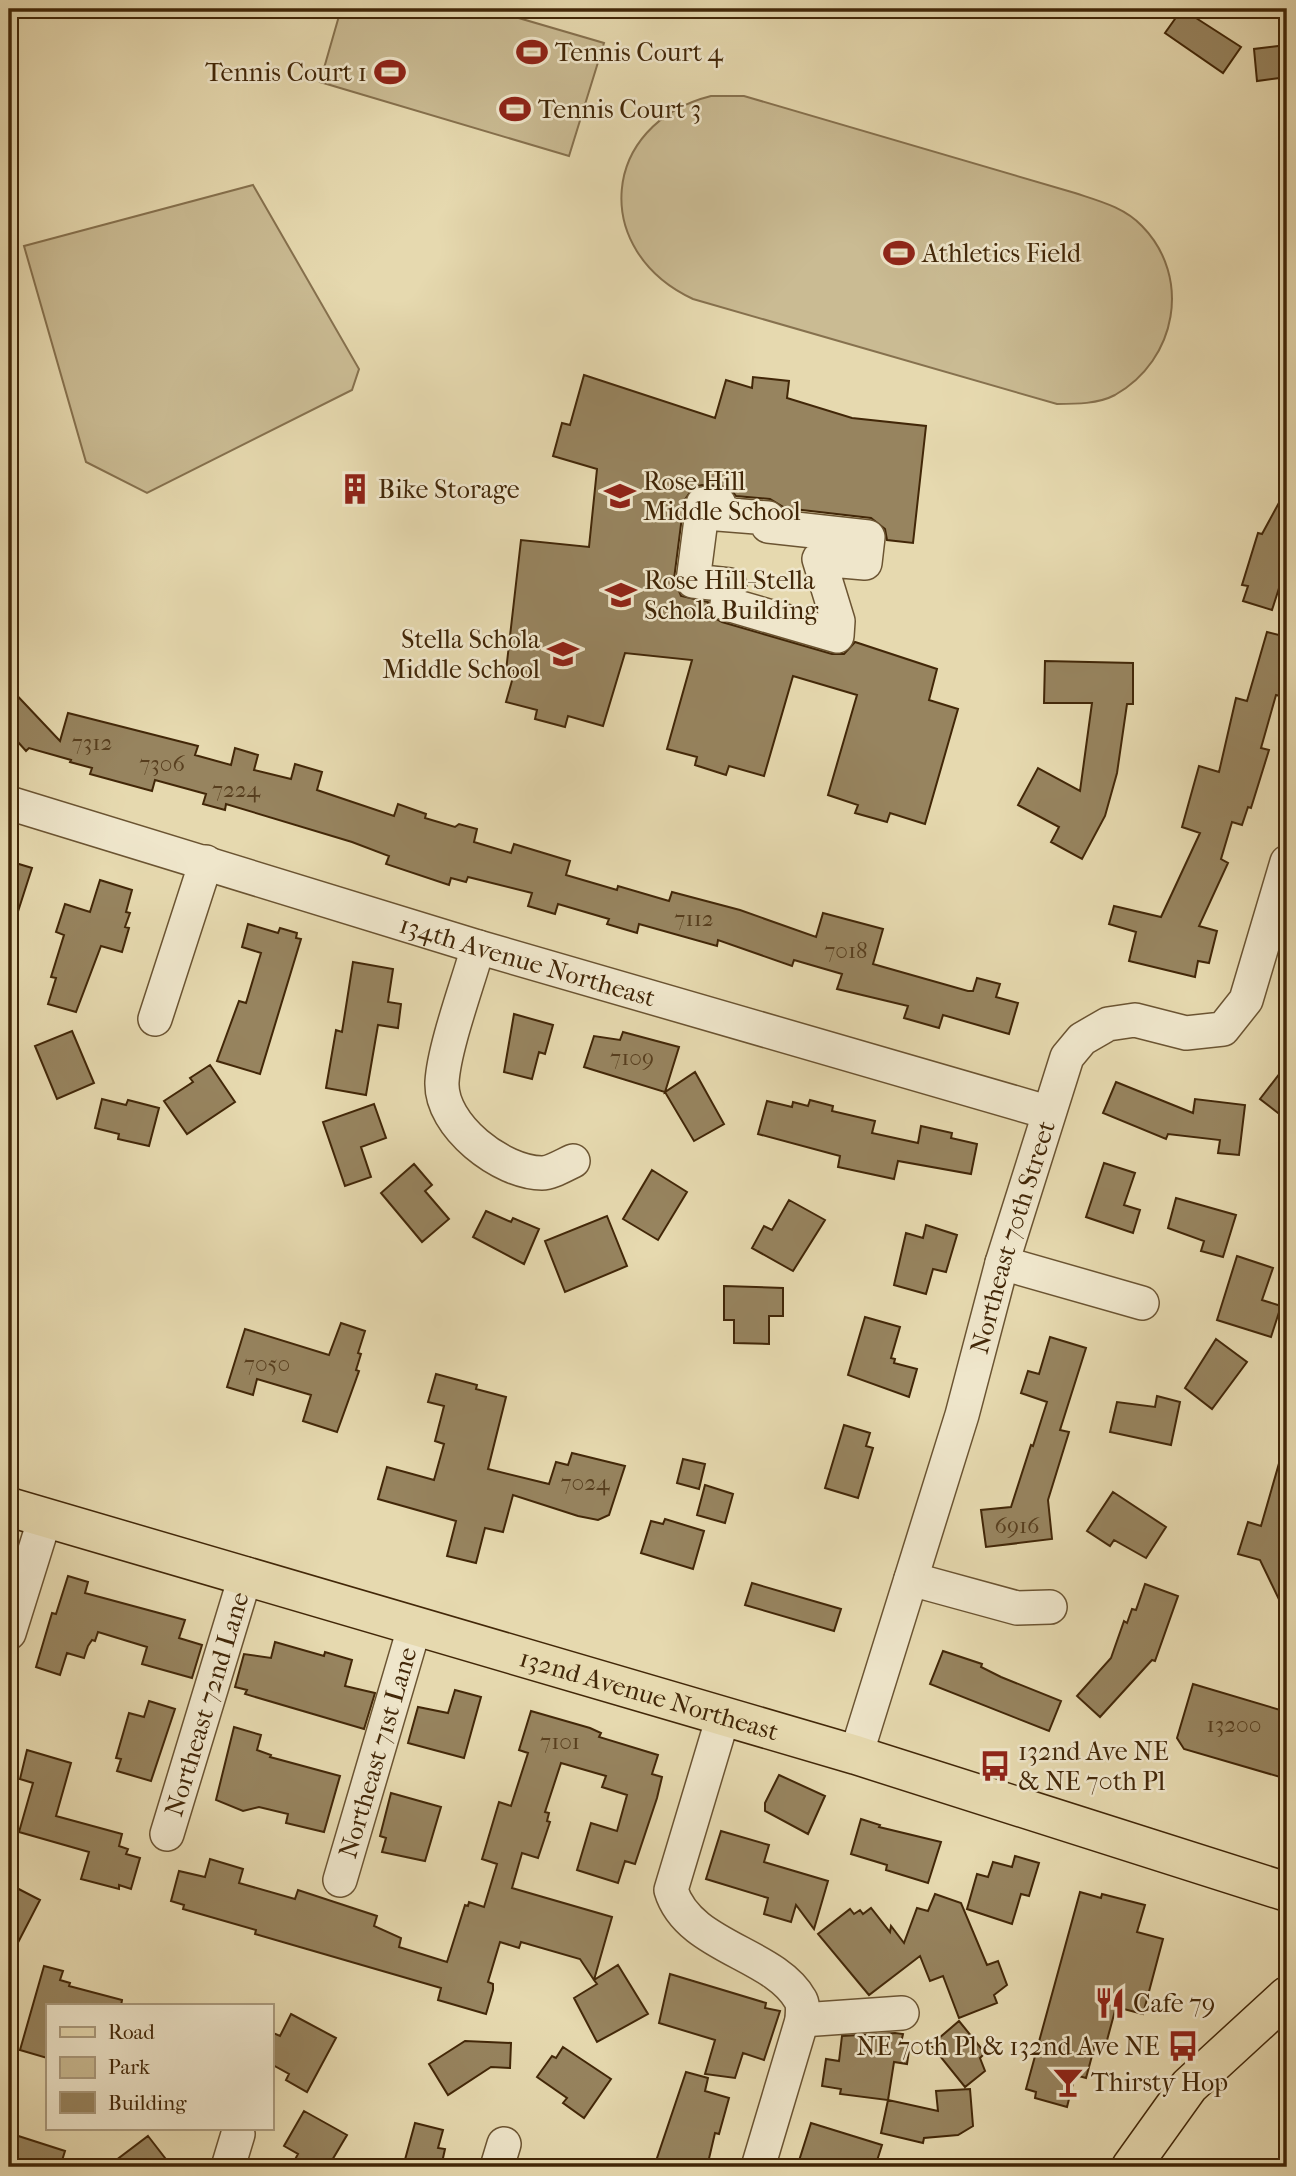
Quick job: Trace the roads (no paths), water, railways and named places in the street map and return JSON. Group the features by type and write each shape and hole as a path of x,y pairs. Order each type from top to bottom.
{"main road":[{"name":"132nd Avenue Northeast","path":"9,1507 246,1574 856,1755 1287,1892"},
{"path":"1130,2167 1189,2086 1287,1996"}],"street":[{"path":"719,503 718,514 768,517 768,527 868,537 865,563 819,559 838,621 836,636 727,604 730,585 693,581 703,504 719,503"},
{"name":"134th Avenue Northeast","path":"9,803 478,947 1047,1112"},
{"path":"155,1019 205,862"},
{"name":"Northeast 70th Street","path":"856,1755 962,1415 1002,1263 1047,1112 1067,1057 1082,1039 1108,1024 1135,1020 1186,1033 1223,1029 1246,1000 1287,862"},
{"path":"478,947 442,1084 453,1116 474,1145 502,1162 543,1173 573,1161"},
{"path":"1002,1263 1142,1303"},
{"path":"9,1633 45,1518"},
{"name":"Northeast 72nd Lane","path":"167,1834 246,1574"},
{"path":"911,1579 1017,1608 1049,1607"},
{"name":"Northeast 71st Lane","path":"340,1880 415,1625"},
{"path":"723,1717 671,1891 676,1908 691,1923 789,1984 802,2002 802,2020 758,2167"},
{"path":"802,2020 902,2013"},
{"path":"228,2167 237,2134"}],"place":[{"name":"Tennis Court 4","path":"532,52"},
{"name":"Tennis Court 1","path":"390,72"},
{"name":"Tennis Court 3","path":"515,109"},
{"name":"Athletics Field","path":"899,253"},
{"name":"Bike Storage","path":"355,489"},
{"name":"Rose Hill Middle School","path":"620,496"},
{"name":"Rose Hill-Stella Schola Building","path":"621,595"},
{"name":"Stella Schola Middle School","path":"563,654"},
{"name":"132nd Ave NE & NE 70th Pl","path":"995,1766"},
{"name":"Cafe 79","path":"1110,2003"},
{"name":"NE 70th Pl & 132nd Ave NE","path":"1183,2046"},
{"name":"Thirsty Hop","path":"1068,2082"}]}
